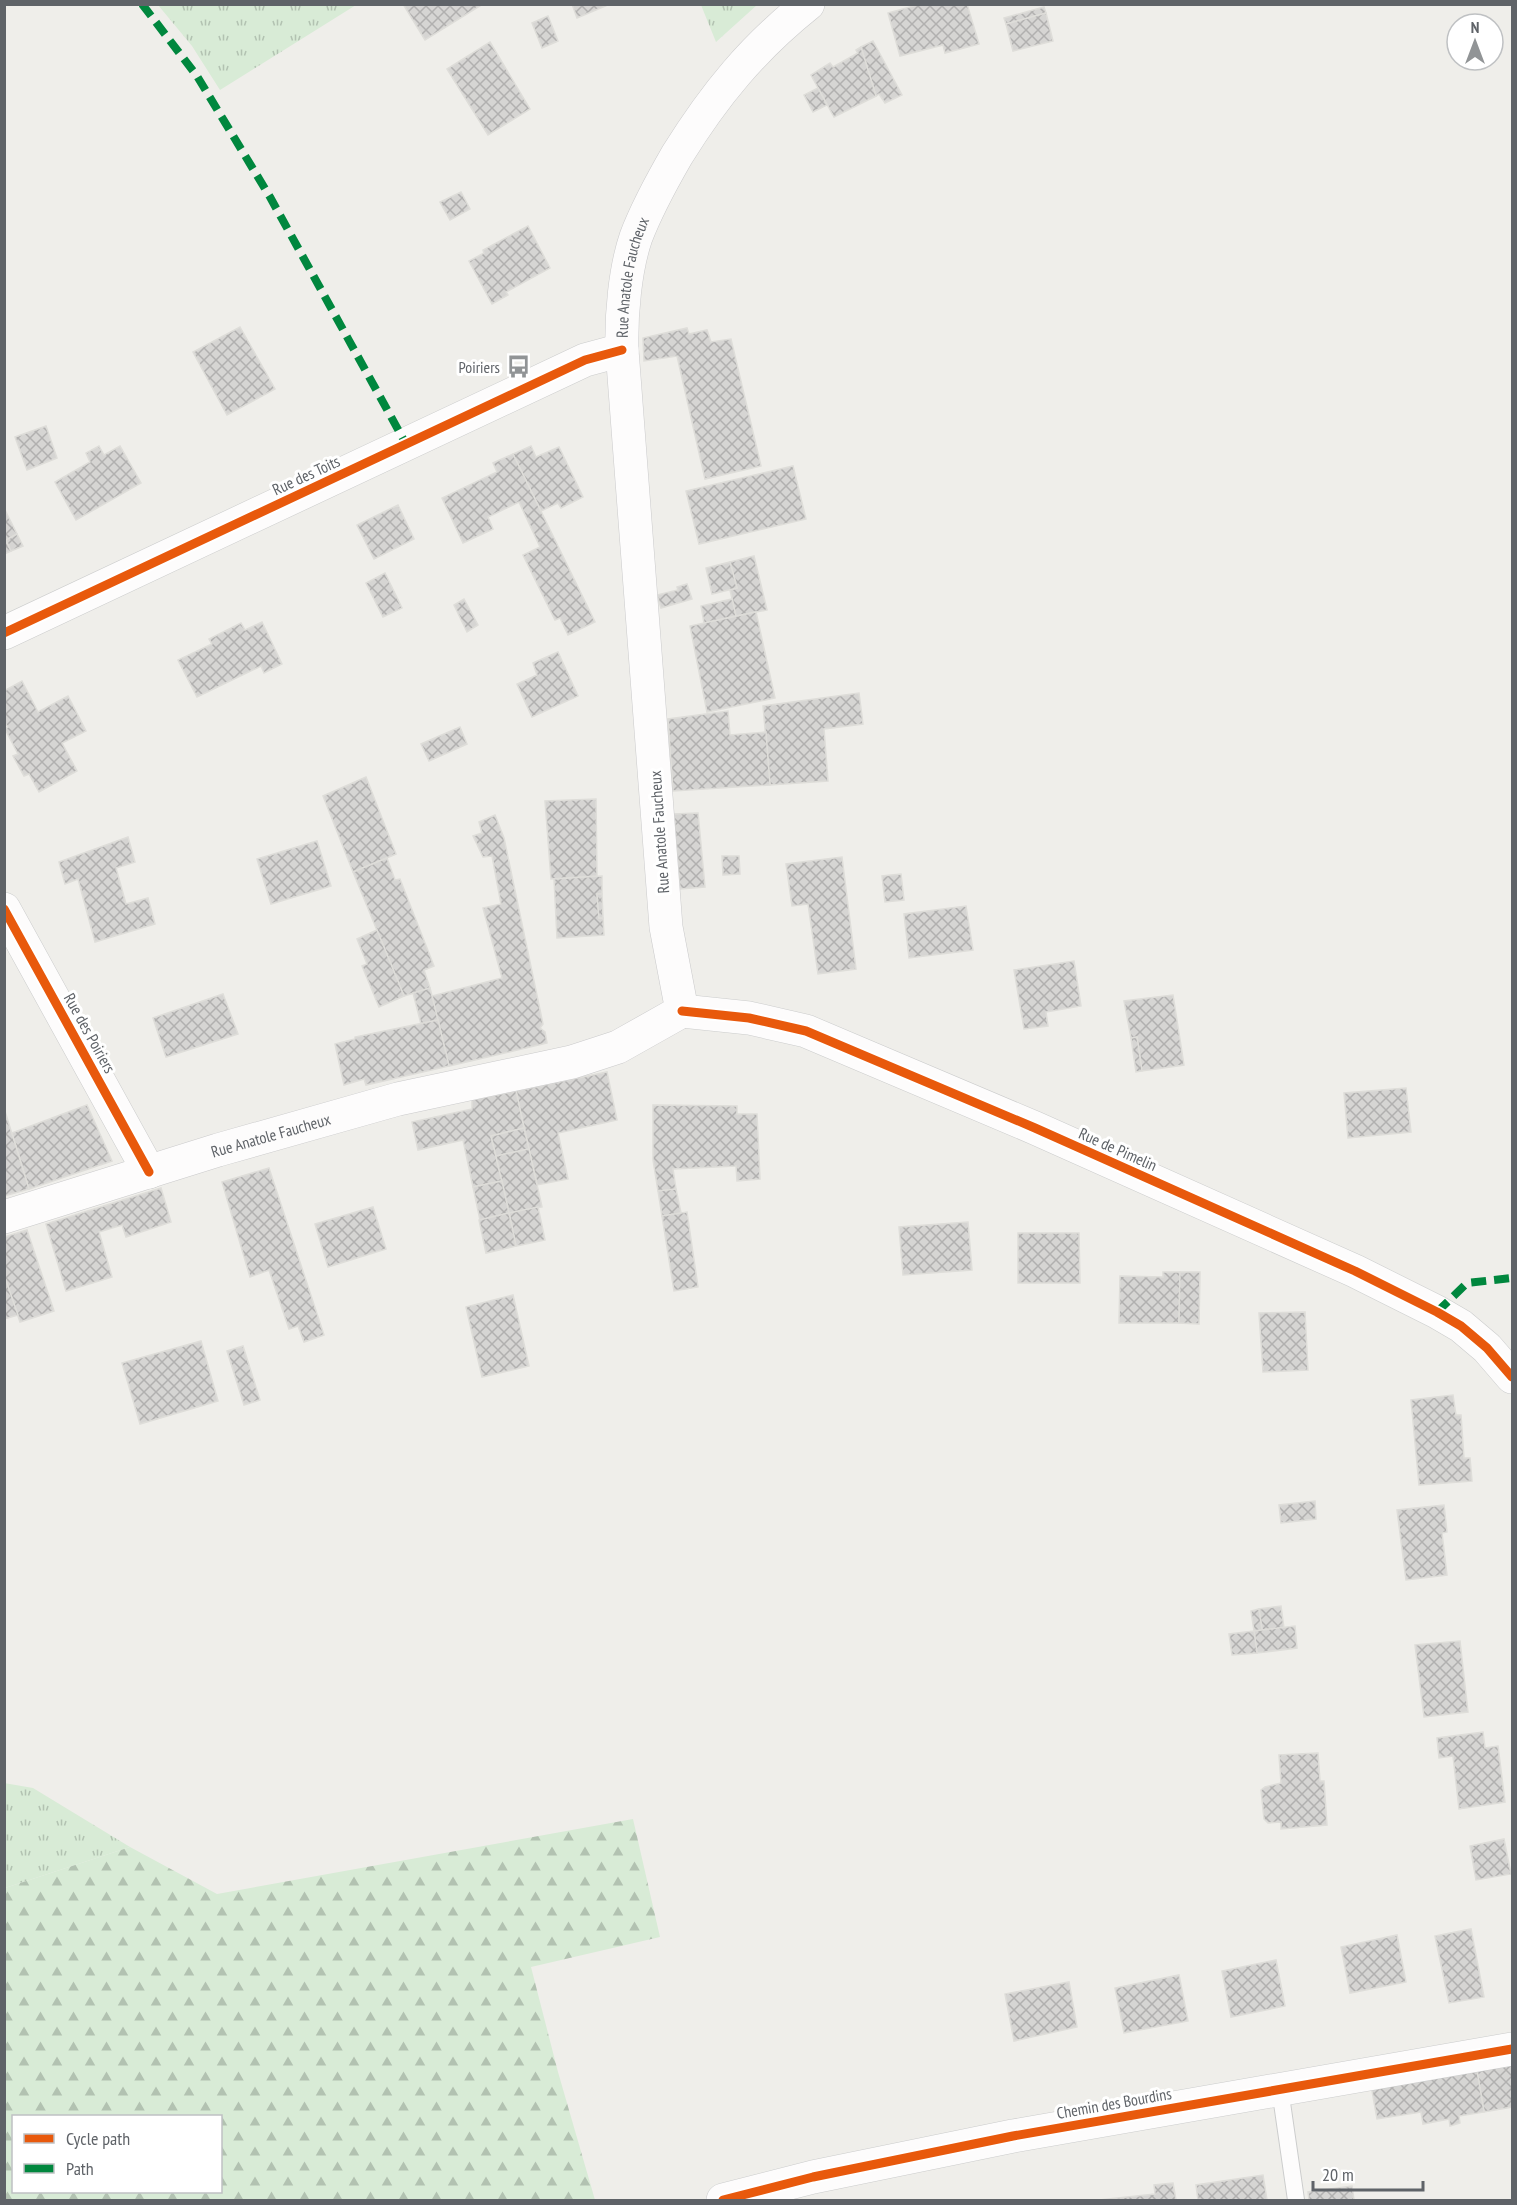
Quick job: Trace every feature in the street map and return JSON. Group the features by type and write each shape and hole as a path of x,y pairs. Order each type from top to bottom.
{"street":[{"name":"Rue Anatole Faucheux","path":"4,1217 218,1150 398,1099 572,1062 618,1047 682,1011 666,927 622,350 625,295 636,238 659,186 702,115 727,82 775,31 808,4"},
{"name":"Rue des Toits","path":"4,633 585,360 622,350"},
{"name":"Rue des Poiriers","path":"4,909 149,1172"},
{"name":"Rue de Pimelin","path":"682,1011 749,1018 806,1030 1035,1128 1355,1271 1437,1312 1461,1326 1487,1348 1512,1377"},
{"name":"Chemin des Bourdins","path":"723,2200 813,2176 1013,2136 1512,2049"}],"lane":[{"path":"1280,2089 1296,2200"}],"green space":[{"path":"158,5 356,5 220,90 192,46"},
{"path":"701,5 757,5 716,42"},
{"path":"4,1783 33,1788 130,1847 5,1888"},
{"path":"633,1819 660,1937 531,1967 595,2200 5,2200 5,1888 130,1847 217,1894"}],"building":[{"path":"403,4 483,4 425,40"},
{"path":"572,4 610,4 577,18"},
{"path":"921,4 967,4 979,44 945,53 943,45 900,56 888,13"},
{"path":"1044,7 1046,13 1006,24 1004,18"},
{"path":"1046,13 1053,41 1013,51 1006,24"},
{"path":"548,16 558,41 542,48 532,23"},
{"path":"873,41 902,95 885,103 879,94 876,96 861,47"},
{"path":"490,42 530,109 488,135 447,69"},
{"path":"861,47 876,96 834,117 811,75 830,63 833,67 858,53 856,50"},
{"path":"818,88 827,105 813,112 804,95"},
{"path":"461,192 470,209 450,220 440,202"},
{"path":"528,226 550,268 506,292 508,295 492,304 469,261 484,253 483,250"},
{"path":"240,327 275,389 227,415 193,352"},
{"path":"687,328 689,334 707,330 711,342 731,339 761,466 705,479 677,356 644,361 643,338"},
{"path":"46,426 57,458 27,470 15,437"},
{"path":"99,446 104,455 120,446 141,483 76,520 55,482 90,462 86,453"},
{"path":"531,446 536,457 559,447 583,497 561,508 558,503 541,511 513,454"},
{"path":"513,454 595,622 568,635 560,618 555,620 523,555 540,547 519,502 488,517 493,529 463,543 442,498 497,472 493,463"},
{"path":"793,466 806,519 699,544 686,491"},
{"path":"398,505 414,539 374,559 357,525"},
{"path":"5,510 17,534 6,540 11,551 4,554"},
{"path":"17,534 23,546 11,551 6,540"},
{"path":"754,556 767,610 736,616 730,590 737,588 730,562"},
{"path":"730,562 737,588 712,594 706,568"},
{"path":"385,573 402,608 383,617 366,583"},
{"path":"687,584 692,599 661,608 657,595 678,590 677,587"},
{"path":"464,599 478,625 467,632 454,605"},
{"path":"732,599 736,616 704,623 701,606"},
{"path":"756,612 775,698 707,712 690,626"},
{"path":"262,622 282,664 264,673 261,666 197,697 178,660 212,644 209,639 241,623 245,630"},
{"path":"558,652 578,696 532,717 517,684 537,675 533,663"},
{"path":"22,681 38,712 68,696 86,731 62,743 77,771 39,792 29,774 24,776 13,756 18,754 5,729 8,727 4,722 4,691"},
{"path":"859,693 863,724 824,729 828,781 770,785 763,706"},
{"path":"728,711 730,735 766,732 770,785 673,791 668,719"},
{"path":"460,727 467,744 429,761 421,744"},
{"path":"366,777 396,854 353,872 323,796"},
{"path":"596,799 597,876 551,879 545,801"},
{"path":"698,813 705,887 680,889 674,814"},
{"path":"495,815 504,838 543,1024 540,1028 545,1032 547,1043 449,1066 432,996 502,978 483,908 501,904 492,856 483,857 473,836 482,833 479,822"},
{"path":"128,837 135,862 116,868 126,904 148,898 155,924 95,942 78,879 65,884 59,862"},
{"path":"317,841 331,886 271,904 257,859"},
{"path":"722,856 739,856 740,874 723,875"},
{"path":"842,857 856,969 818,974 808,904 792,906 786,864"},
{"path":"387,858 395,880 400,879 434,966 424,970 430,988 404,996 353,872"},
{"path":"901,874 904,900 885,902 882,876"},
{"path":"602,876 602,894 597,894 599,918 603,918 604,935 557,938 554,879"},
{"path":"597,894 602,894 603,918 599,918"},
{"path":"966,906 973,950 909,958 904,914"},
{"path":"377,930 404,996 379,1007 362,966 367,964 357,939"},
{"path":"1074,961 1081,1006 1046,1012 1048,1026 1024,1029 1014,970"},
{"path":"430,988 438,1020 421,1024 413,993"},
{"path":"223,994 238,1034 166,1057 153,1018"},
{"path":"1173,995 1184,1065 1142,1071 1137,1037 1131,1038 1124,1001"},
{"path":"438,1020 449,1066 366,1085 364,1079 344,1085 335,1044 355,1039 355,1037"},
{"path":"1137,1037 1142,1071 1136,1072 1131,1038"},
{"path":"607,1072 617,1120 558,1133 568,1179 537,1185 516,1091"},
{"path":"1406,1088 1411,1132 1348,1138 1344,1093"},
{"path":"516,1091 524,1128 491,1136 502,1181 473,1187 463,1140 418,1150 412,1122 472,1109 472,1100"},
{"path":"87,1105 112,1161 29,1189 12,1133"},
{"path":"653,1105 737,1106 737,1114 757,1114 760,1179 737,1181 736,1166 673,1169 676,1189 658,1191 653,1160"},
{"path":"4,1108 29,1189 4,1196"},
{"path":"524,1128 529,1149 496,1156 491,1136"},
{"path":"529,1149 542,1207 509,1213 496,1156"},
{"path":"269,1168 324,1335 304,1342 298,1326 289,1329 269,1270 250,1277 222,1182"},
{"path":"502,1181 509,1213 480,1220 473,1187"},
{"path":"161,1188 171,1222 126,1237 122,1225 99,1232 112,1277 66,1291 46,1224"},
{"path":"676,1189 681,1213 662,1216 658,1191"},
{"path":"373,1207 386,1249 328,1267 315,1224"},
{"path":"538,1207 545,1240 516,1246 509,1213"},
{"path":"687,1212 698,1287 674,1291 662,1216"},
{"path":"509,1213 516,1246 486,1253 479,1220"},
{"path":"968,1222 972,1270 903,1275 899,1227"},
{"path":"27,1230 54,1311 20,1322 4,1275 4,1237"},
{"path":"1018,1233 1079,1233 1080,1283 1018,1283"},
{"path":"1163,1272 1180,1272 1179,1323 1119,1323 1120,1276 1163,1277"},
{"path":"1180,1272 1200,1272 1199,1324 1179,1323"},
{"path":"4,1275 18,1315 4,1319"},
{"path":"513,1295 529,1366 482,1377 466,1307"},
{"path":"1305,1312 1308,1370 1263,1372 1259,1313"},
{"path":"201,1341 218,1401 140,1424 122,1363"},
{"path":"243,1346 260,1400 244,1405 227,1351"},
{"path":"1453,1395 1456,1415 1461,1415 1464,1458 1470,1458 1472,1481 1419,1485 1411,1400"},
{"path":"1315,1501 1316,1519 1281,1523 1279,1505"},
{"path":"1444,1505 1447,1532 1442,1533 1447,1575 1406,1580 1397,1510"},
{"path":"1281,1606 1284,1628 1262,1630 1259,1609"},
{"path":"1259,1609 1262,1630 1254,1631 1251,1611"},
{"path":"1295,1626 1297,1648 1257,1653 1254,1631"},
{"path":"1254,1631 1257,1653 1232,1655 1229,1634"},
{"path":"1460,1641 1468,1712 1424,1717 1415,1645"},
{"path":"1483,1732 1485,1748 1498,1746 1505,1802 1459,1809 1453,1756 1439,1758 1437,1738"},
{"path":"1318,1753 1320,1781 1324,1781 1327,1825 1281,1829 1281,1822 1268,1823 1264,1819 1261,1790 1281,1783 1279,1755"},
{"path":"1504,1839 1511,1874 1476,1880 1470,1846"},
{"path":"1471,1929 1484,1997 1449,2003 1435,1936"},
{"path":"1397,1935 1406,1982 1350,1993 1341,1947"},
{"path":"1276,1960 1285,2006 1231,2017 1222,1971"},
{"path":"1179,1975 1188,2021 1124,2033 1115,1988"},
{"path":"1069,1982 1077,2027 1014,2041 1005,1994"},
{"path":"1512,2059 1512,2107 1484,2112 1476,2065"},
{"path":"1476,2065 1484,2112 1459,2116 1460,2123 1450,2126 1449,2119 1423,2124 1421,2112 1377,2119 1371,2085"},
{"path":"1263,2175 1267,2200 1198,2200 1196,2185"},
{"path":"1173,2183 1176,2200 1099,2200 1155,2194 1154,2185"},
{"path":"1352,2186 1354,2200 1309,2200 1308,2192"}],"marked path":[{"path":"142,4 197,76 270,197 406,444"},
{"path":"1437,1312 1467,1283 1512,1278"}],"cycle path":[{"path":"4,633 585,360 622,350"},
{"path":"4,909 149,1172"},
{"path":"682,1011 749,1018 806,1031 1035,1128 1355,1271 1437,1312 1461,1326 1487,1348 1512,1377"},
{"path":"723,2200 813,2177 1013,2136 1512,2049"}],"place":[{"name":"Poiriers","path":"518,367"}]}
